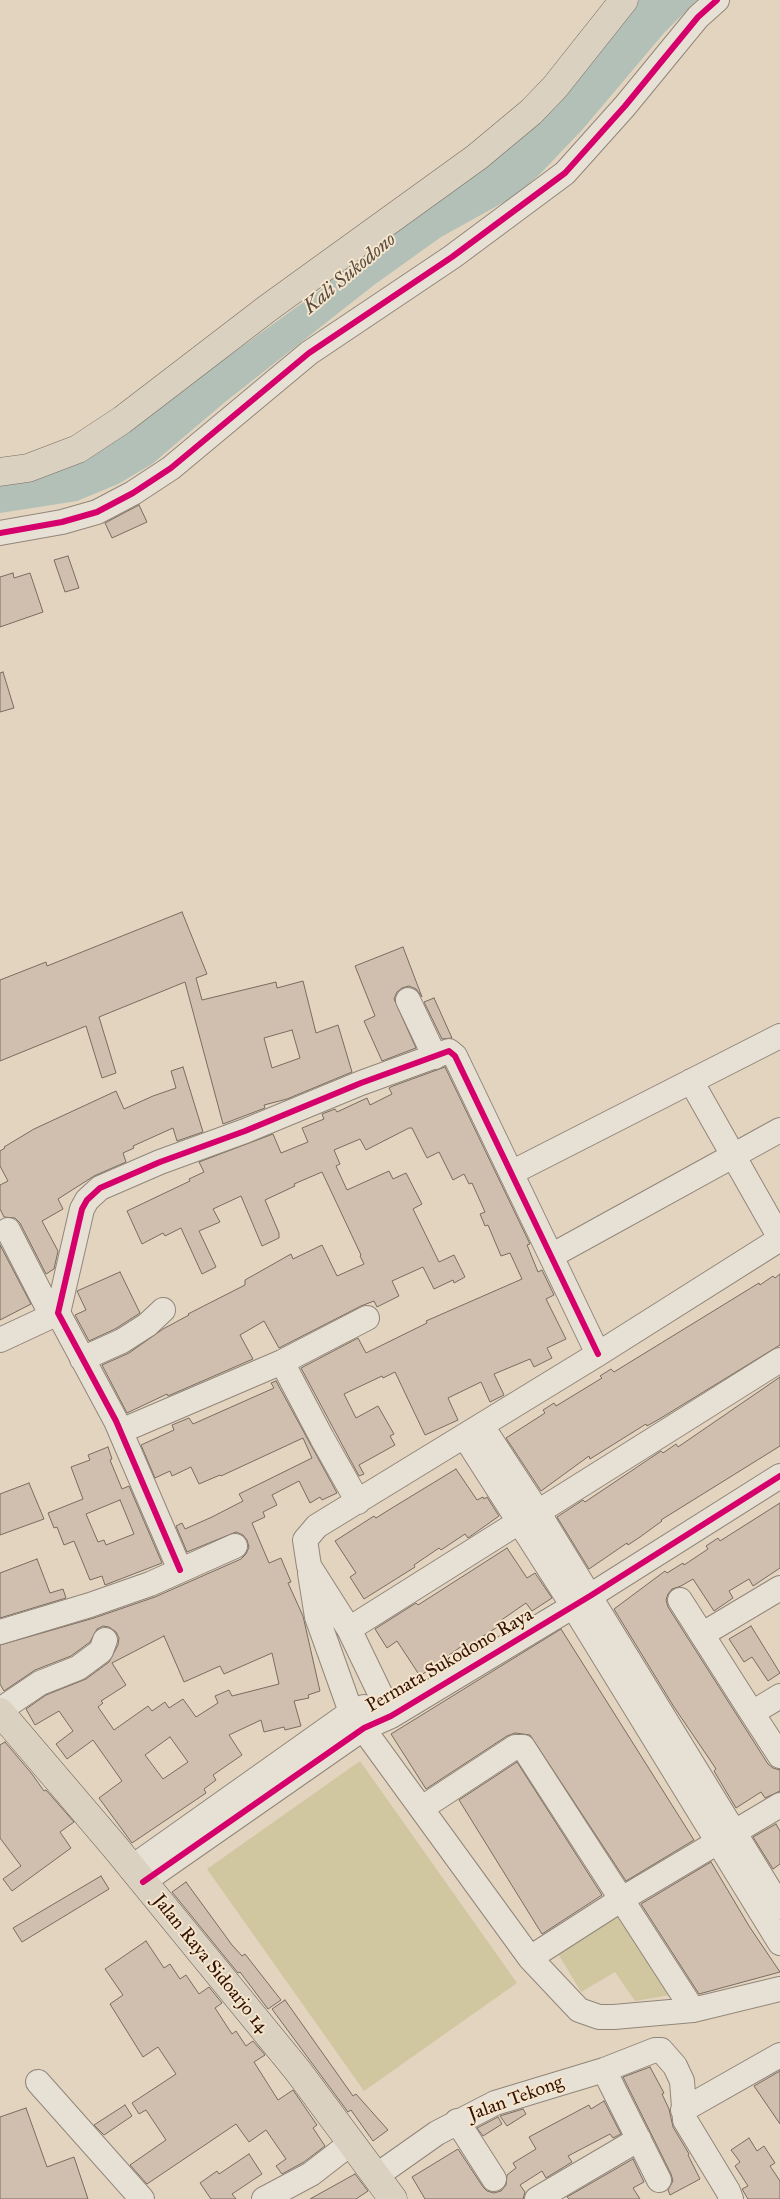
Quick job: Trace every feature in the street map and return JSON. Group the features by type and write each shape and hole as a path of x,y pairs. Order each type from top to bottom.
{"main road":[{"path":"0,472 28,468 78,449 122,420 268,308 477,157 531,112 555,87 624,0"},
{"name":"Jalan Raya Sidoarjo 14","path":"0,1711 298,2071 393,2199"}],"street":[{"path":"0,534 62,522 97,512 133,493 171,468 309,353 452,256 565,173 625,106 698,17 717,0"},
{"path":"408,1000 435,1057"},
{"path":"511,1173 780,1036"},
{"path":"55,1314 82,1209 87,1200 100,1188 160,1162 245,1131 361,1083 449,1051 455,1056 598,1354"},
{"path":"691,1082 780,1238 598,1354 317,1526 305,1540 313,1604 358,1720 530,1958 579,2010 614,2017 693,2010 780,1989"},
{"path":"551,1256 780,1130"},
{"path":"8,1230 121,1431 180,1570"},
{"path":"82,1359 122,1342 147,1325 163,1310"},
{"path":"0,1340 55,1314"},
{"path":"121,1431 282,1362 367,1318"},
{"path":"349,1629 780,1360"},
{"path":"282,1362 358,1502"},
{"path":"474,1431 725,1836 780,1944"},
{"name":"Permata Sukodono Raya","path":"137,1875 358,1720 427,1694 581,1601 780,1476"},
{"path":"0,1632 11,1627 90,1605 150,1584 235,1546"},
{"path":"309,1566 349,1629 388,1708"},
{"path":"703,1634 780,1588"},
{"path":"680,1600 780,1756"},
{"path":"0,1711 40,1684 78,1668 101,1651 104,1640"},
{"path":"752,1712 780,1696"},
{"path":"422,1808 515,1747 519,1745 523,1747 693,2010"},
{"path":"530,1958 622,1899 780,1805"},
{"path":"725,1836 780,1907"},
{"name":"Jalan Tekong","path":"264,2199 311,2174 457,2121 495,2103 604,2070 655,2050 661,2050 666,2054 682,2082 683,2110"},
{"path":"731,2199 728,2191 690,2130 683,2110 779,2059"},
{"path":"604,2070 659,2180"},
{"path":"38,2082 142,2199"},
{"path":"457,2121 494,2179"},
{"path":"537,2199 638,2139"}],"shaded area":[{"path":"360,1761 517,1983 364,2091 207,1869"},
{"path":"622,1906 677,1994 635,2001 615,1972 581,1992 554,1947"}],"water":[{"path":"639,0 697,0 664,33 582,130 540,174 515,196 441,237 374,285 225,402 152,464 118,484 77,501 0,513 0,485 114,439 514,150"}],"building":[{"path":"139,505 147,522 112,538 105,523"},
{"path":"68,556 79,588 65,592 54,560"},
{"path":"13,573 14,578 30,573 43,612 0,627 0,577"},
{"path":"3,672 14,708 0,712 0,673"},
{"path":"182,912 207,974 196,978 202,1000 276,982 277,988 303,981 316,1033 338,1025 352,1072 287,1099 264,1105 265,1108 223,1124 185,982 99,1017 116,1073 102,1078 86,1026 0,1061 0,980 46,962 47,966","holes":["292,1030 300,1058 272,1068 264,1038"]},
{"path":"403,947 422,997 416,989 409,986 397,992 394,999 416,1048 382,1061 364,1021 375,1016 355,966"},
{"path":"434,998 452,1038 442,1039 424,1002"},
{"path":"183,1067 203,1132 177,1141 173,1128 133,1146 134,1148 123,1153 126,1162 94,1176 58,1199 63,1209 42,1221 58,1251 54,1269 46,1274 20,1223 15,1218 4,1217 0,1209 0,1185 8,1181 0,1166 0,1151 34,1129 116,1091 124,1109 176,1088 171,1071"},
{"path":"445,1067 530,1244 527,1245 538,1272 542,1270 554,1295 546,1299 566,1339 547,1348 552,1358 534,1367 530,1359 494,1374 504,1395 490,1402 481,1382 448,1398 458,1420 425,1435 395,1372 344,1394 356,1418 378,1406 394,1434 390,1436 395,1445 359,1465 364,1474 359,1476 301,1368 358,1338 366,1353 427,1323 426,1321 522,1279 510,1253 501,1256 488,1225 485,1226 480,1214 485,1212 472,1183 469,1184 464,1174 453,1180 439,1152 427,1158 412,1128 409,1128 366,1150 360,1139 334,1150 340,1164 336,1166 347,1190 389,1171 393,1179 406,1173 422,1204 413,1209 439,1262 454,1255 465,1277 454,1283 453,1280 434,1289 423,1267 392,1281 399,1296 377,1307 374,1301 361,1306 279,1348 264,1321 240,1335 253,1359 168,1396 167,1394 127,1413 102,1365 129,1353 188,1314 245,1285 245,1280 291,1254 293,1259 322,1245 337,1276 364,1264 322,1172 294,1184 295,1186 265,1200 279,1233 279,1238 262,1246 241,1196 213,1209 220,1222 199,1231 216,1267 202,1274 181,1228 165,1236 163,1233 142,1244 127,1211 190,1181 189,1179 204,1172 199,1162 273,1134 281,1153 308,1142 302,1128 324,1119 322,1114 335,1109 337,1112 367,1098 370,1105 392,1094 389,1088"},
{"path":"0,1245 31,1304 0,1320"},
{"path":"120,1272 140,1313 115,1329 89,1341 75,1315 86,1310 77,1291"},
{"path":"780,1274 780,1345 661,1418 647,1426 646,1424 590,1459 589,1456 541,1491 506,1438 545,1413 543,1410 554,1403 556,1406 602,1378 600,1376 611,1369 614,1372 759,1283 760,1285 773,1276 775,1278"},
{"path":"780,1377 780,1446 661,1520 640,1537 628,1545 627,1543 589,1569 557,1517 583,1500 585,1502 661,1451 663,1453 676,1444 678,1447"},
{"path":"276,1381 337,1493 322,1500 320,1497 310,1503 299,1481 272,1495 277,1505 263,1512 265,1517 252,1523 269,1563 281,1558 291,1582 288,1583 303,1616 320,1691 308,1695 309,1698 294,1701 301,1726 285,1730 284,1727 264,1732 261,1720 229,1735 242,1755 213,1775 216,1780 204,1789 206,1793 132,1843 99,1798 122,1781 93,1740 67,1759 56,1744 73,1731 59,1711 35,1725 26,1709 46,1695 86,1679 109,1662 118,1645 119,1638 116,1632 109,1627 103,1626 97,1629 90,1642 71,1656 35,1670 4,1691 0,1684 0,1645 94,1618 155,1597 241,1559 249,1547 243,1535 236,1532 187,1552 176,1526 182,1523 185,1529 212,1517 243,1501 239,1494 312,1458 303,1438 221,1476 199,1484 191,1467 172,1476 170,1471 155,1478 141,1445 174,1430 172,1425 189,1418 193,1424 274,1388 271,1383","holes":["164,1636 184,1682 220,1666 224,1674 272,1653 279,1684 232,1696 229,1690 215,1696 218,1703 196,1717 183,1699 169,1708 165,1702 152,1711 148,1706 114,1730 98,1707 103,1703 101,1701 126,1685 112,1663","170,1737 188,1762 163,1779 145,1755"]},
{"path":"108,1447 112,1459 110,1460 122,1489 129,1486 162,1563 105,1585 102,1576 90,1580 74,1541 64,1545 57,1527 54,1528 48,1513 83,1499 71,1467 90,1460 88,1455","holes":["120,1500 134,1534 106,1545 104,1540 98,1542 86,1514"]},
{"path":"456,1469 477,1500 487,1497 499,1516 468,1538 465,1534 441,1550 439,1548 414,1565 415,1567 364,1599 350,1577 356,1573 335,1541 374,1516 376,1518"},
{"path":"29,1483 44,1519 0,1535 0,1494"},
{"path":"780,1503 780,1568 753,1586 749,1579 729,1591 733,1598 714,1611 693,1579 672,1589 666,1600 668,1607 768,1764 780,1770 780,1791 765,1798 761,1792 736,1808 714,1771 716,1769 674,1707 614,1609 665,1571 667,1573 683,1563 684,1565 708,1549 706,1546 718,1538 720,1541"},
{"path":"507,1548 527,1578 535,1573 552,1598 532,1611 526,1603 500,1621 502,1624 468,1646 466,1643 420,1676 397,1641 387,1648 375,1629 416,1603 418,1605"},
{"path":"37,1559 50,1593 63,1589 66,1598 0,1618 0,1573"},
{"path":"751,1626 780,1673 768,1681 752,1657 744,1662 729,1639"},
{"path":"561,1629 694,1840 626,1881 530,1735 515,1733 507,1736 426,1789 391,1734"},
{"path":"5,1742 44,1791 46,1790 74,1822 60,1832 71,1848 12,1891 3,1879 21,1866 0,1838 0,1745"},
{"path":"517,1762 602,1895 542,1934 459,1800"},
{"path":"776,1824 780,1831 780,1864 773,1869 753,1837"},
{"path":"711,1862 749,1926 780,1972 699,1994 641,1904"},
{"path":"101,1876 109,1889 22,1942 13,1928"},
{"path":"186,1882 232,1945 242,1956 245,1954 281,2000 268,2009 240,1972 238,1973 172,1892"},
{"path":"146,1941 164,1968 170,1964 180,1979 186,1975 199,1994 209,1987 222,2003 215,2008 232,2034 236,2031 246,2046 253,2041 265,2055 254,2062 278,2100 293,2090 317,2125 313,2128 325,2146 304,2162 282,2174 276,2166 286,2159 266,2130 249,2142 236,2124 147,2184 130,2165 166,2140 146,2110 139,2114 132,2103 176,2074 158,2047 143,2057 110,2004 123,1995 105,1969"},
{"path":"285,2000 353,2096 356,2094 388,2130 373,2141 351,2110 348,2112 272,2009"},
{"path":"650,2067 664,2093 662,2094 669,2109 673,2127 689,2154 700,2179 670,2195 668,2190 673,2181 671,2174 623,2077"},
{"path":"780,2071 780,2124 754,2086"},
{"path":"604,2101 621,2134 613,2138 610,2134 568,2156 572,2162 546,2178 542,2171 520,2185 525,2192 523,2199 425,2199 412,2177 458,2149 487,2191 494,2193 501,2191 506,2185 507,2175 516,2168 513,2163 536,2149 529,2137 589,2105 591,2109"},
{"path":"125,2105 132,2116 104,2135 94,2125"},
{"path":"26,2108 47,2167 74,2157 88,2199 0,2199 0,2117"},
{"path":"523,2109 526,2114 507,2126 500,2116"},
{"path":"498,2117 502,2124 483,2136 477,2128"},
{"path":"749,2138 757,2151 764,2146 775,2163 770,2166 780,2181 780,2199 748,2199 742,2189 748,2186 735,2166 740,2162 731,2150"},
{"path":"249,2154 262,2174 232,2194 236,2199 211,2199 200,2183 217,2171 219,2174"},
{"path":"633,2159 644,2182 633,2188 640,2199 569,2199 567,2197"},
{"path":"355,2174 368,2191 356,2199 310,2199"}],"waterway":[{"name":"Kali Sukodono","path":"341,280 377,248 549,123"}],"cycle path":[{"path":"0,533 62,522 97,512 133,493 171,468 309,353 452,257 565,173 625,106 698,17 717,0"},
{"path":"180,1570 116,1421 58,1313 82,1209 87,1200 100,1188 160,1162 245,1131 361,1083 449,1051 455,1056 598,1354"},
{"path":"143,1882 364,1728 391,1716 590,1596 780,1476"}]}
